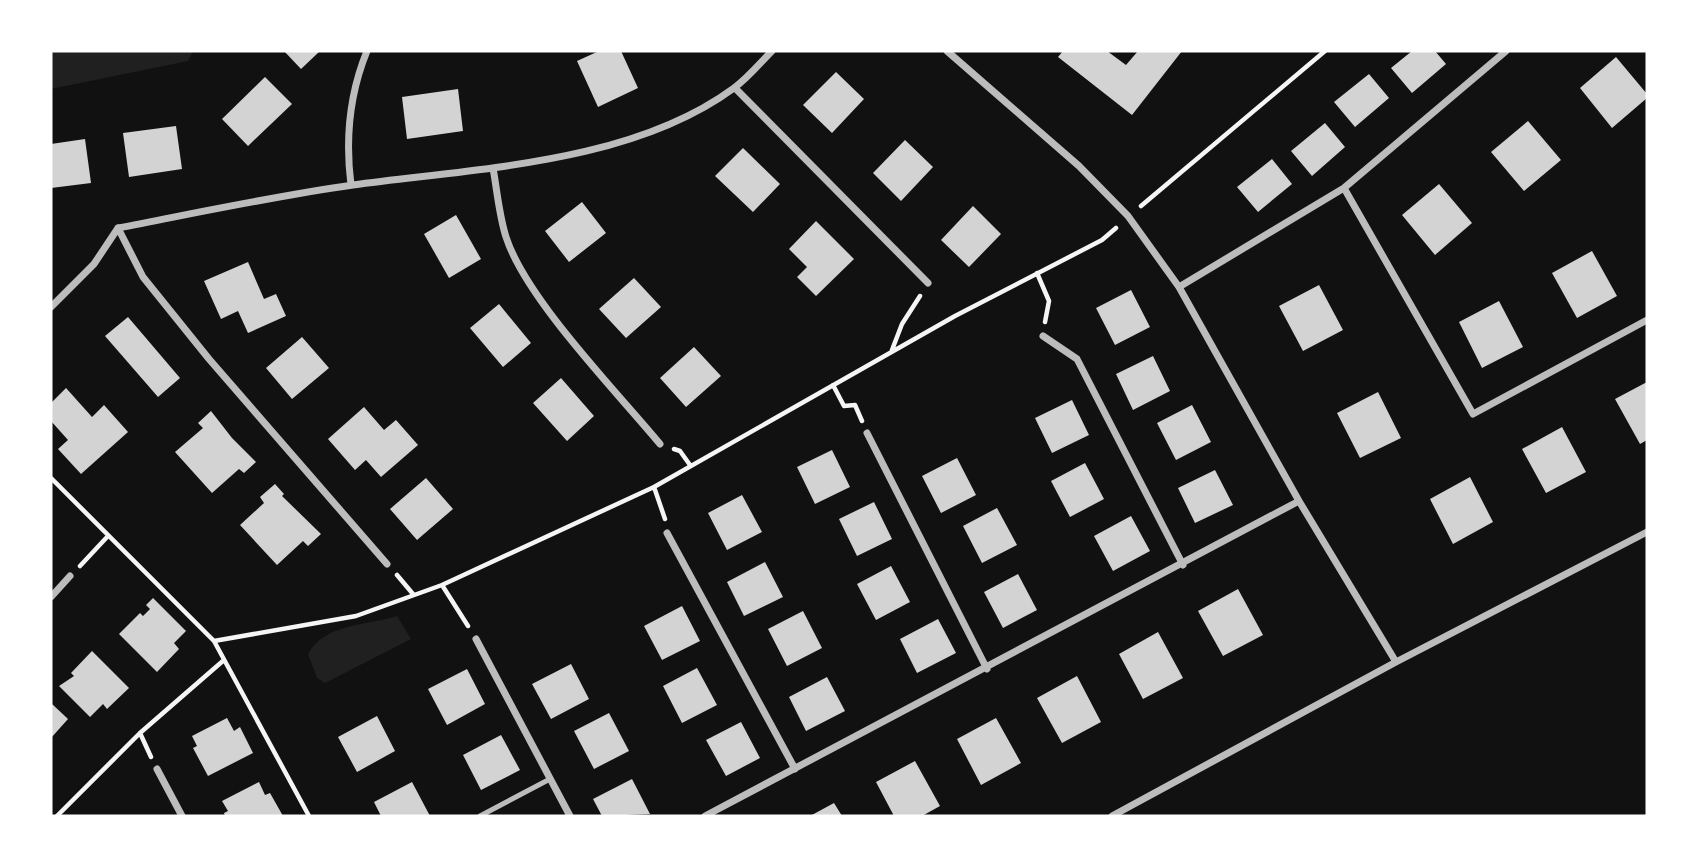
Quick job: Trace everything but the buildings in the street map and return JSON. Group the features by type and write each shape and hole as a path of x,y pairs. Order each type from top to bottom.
{"street":[{"path":"351,185 346,143 355,79 368,51"},
{"path":"51,307 94,264 118,228 351,185 493,168 610,146 664,126 735,88 772,51"},
{"path":"947,51 1079,166 1128,216 1179,287 1299,501 1396,662"},
{"path":"1179,287 1344,188 1506,51"},
{"path":"735,88 928,283"},
{"path":"493,168 506,237 526,277 563,327 660,444"},
{"path":"1344,188 1473,414 1647,320"},
{"path":"118,228 143,277 209,359 387,564"},
{"path":"1043,336 1077,359 1183,565"},
{"path":"867,433 987,669"},
{"path":"705,816 987,669 1299,501"},
{"path":"1112,816 1396,662 1647,532"},
{"path":"667,533 795,769"},
{"path":"51,597 70,576"},
{"path":"476,639 570,816"},
{"path":"157,769 182,816"}],"lane":[{"path":"480,816 550,779"}],"path":[{"path":"214,640 356,616 442,585 654,487 892,351 1102,240 1325,51"},
{"path":"1037,274 1049,301 1043,336"},
{"path":"892,351 902,324 928,283"},
{"path":"833,385 844,406 855,405 867,433"},
{"path":"51,478 214,640 309,816"},
{"path":"654,487 663,507 667,533"},
{"path":"70,576 108,536"},
{"path":"387,564 413,594"},
{"path":"442,585 476,639"},
{"path":"57,816 140,733 224,660"},
{"path":"140,733 157,769"}],"shaded area":[{"path":"51,51 193,51 188,61 51,89"},
{"path":"397,616 411,639 325,683 317,678 308,654 325,636 347,627"}]}
